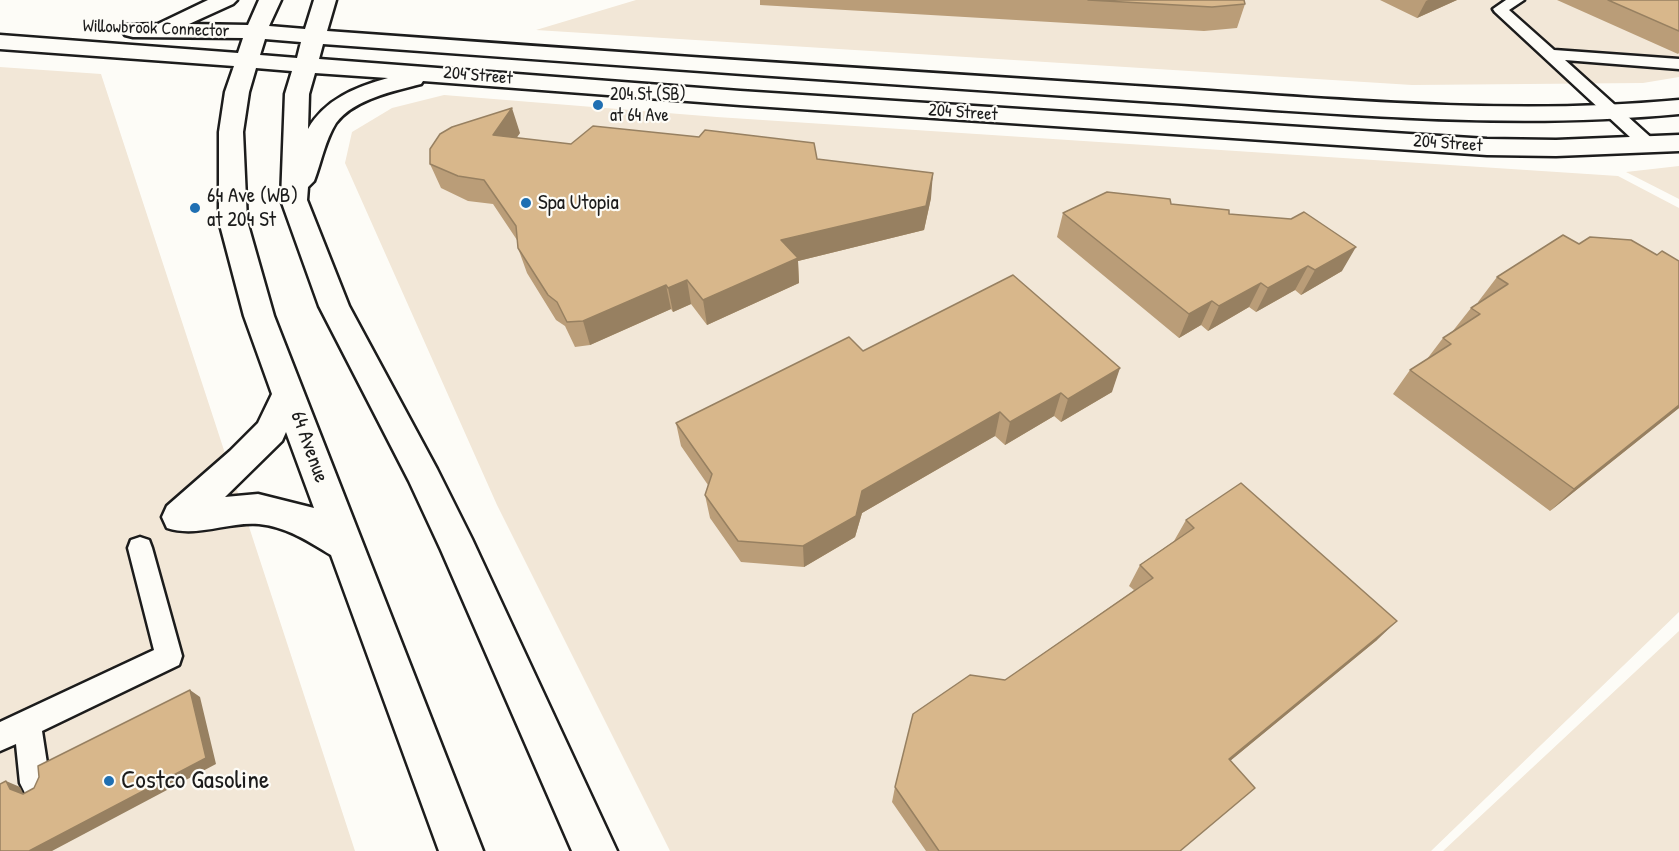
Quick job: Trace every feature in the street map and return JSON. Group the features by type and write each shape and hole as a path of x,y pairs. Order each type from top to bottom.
{"main road":[{"path":"155,31 226,0"},
{"name":"64 Avenue","path":"270,0 237,92 231,132 233,221 259,316 461,851"},
{"path":"325,0 312,37 297,94 294,200 334,306 454,540 595,851"},
{"name":"Willowbrook Connector","path":"107,28 155,31 252,46"},
{"name":"Willowbrook Connector","path":"0,42 252,46 312,37"},
{"name":"204 Street","path":"312,37 752,69 1471,114 1616,113 1679,107"},
{"name":"204 Street","path":"252,46 304,65 440,73 740,98 1487,147 1650,146 1679,143"},
{"path":"294,200 326,119 353,99 391,84 440,73"},
{"path":"289,392 270,432 242,461 180,517 258,509 302,519 344,544"}],"lane":[{"path":"1517,0 1500,9 1650,146"},
{"path":"1550,54 1679,64"},
{"path":"0,737 170,656 140,548"},
{"path":"27,723 35,783"}],"shaded area":[{"path":"636,0 1679,0 1679,77 1643,83 1412,85 536,30"},
{"path":"0,67 101,74 355,851 0,851"},
{"path":"444,95 717,117 1618,176 1679,208 1679,612 1431,851 670,851 497,505 345,163 352,132 392,108"},
{"path":"1679,166 1679,199 1626,172"},
{"path":"1679,631 1679,851 1443,851"}],"building":[{"path":"1088,0 1244,0 1245,4 1212,7"},
{"path":"1608,0 1679,0 1679,31"},
{"path":"512,108 493,135 571,144 593,126 699,137 705,130 814,143 817,159 933,173 926,206 781,240 798,258 703,300 687,280 668,288 666,285 583,321 567,322 557,302 548,295 518,248 516,226 484,180 458,176 430,164 430,149 440,134 452,127"},
{"path":"1107,192 1170,199 1171,204 1229,210 1229,214 1291,219 1304,212 1356,247 1315,270 1308,266 1268,288 1261,283 1219,306 1212,301 1189,314 1063,213"},
{"path":"1563,235 1579,244 1590,237 1631,240 1657,255 1662,251 1679,261 1679,405 1574,489 1410,370 1451,344 1443,338 1480,314 1471,308 1508,284 1497,277"},
{"path":"1013,275 1120,368 1068,399 1061,393 1010,422 1000,412 862,491 856,516 803,546 738,541 705,495 712,474 676,423 849,337 863,351"},
{"path":"1241,483 1397,621 1229,759 1255,788 1180,851 939,851 895,787 913,714 970,675 1005,680 1153,578 1140,565 1194,528 1186,520"},
{"name":"Costco Gasoline","path":"190,690 206,758 29,851 0,851 0,784 6,781 10,789 23,794 34,788 39,777 38,766"}],"place":[{"name":"204 St (SB) at 64 Ave","path":"598,105"},
{"name":"Spa Utopia","path":"526,203"},
{"name":"64 Ave (WB) at 204 St","path":"195,208"},
{"name":"Costco Gasoline","path":"109,781"}]}
